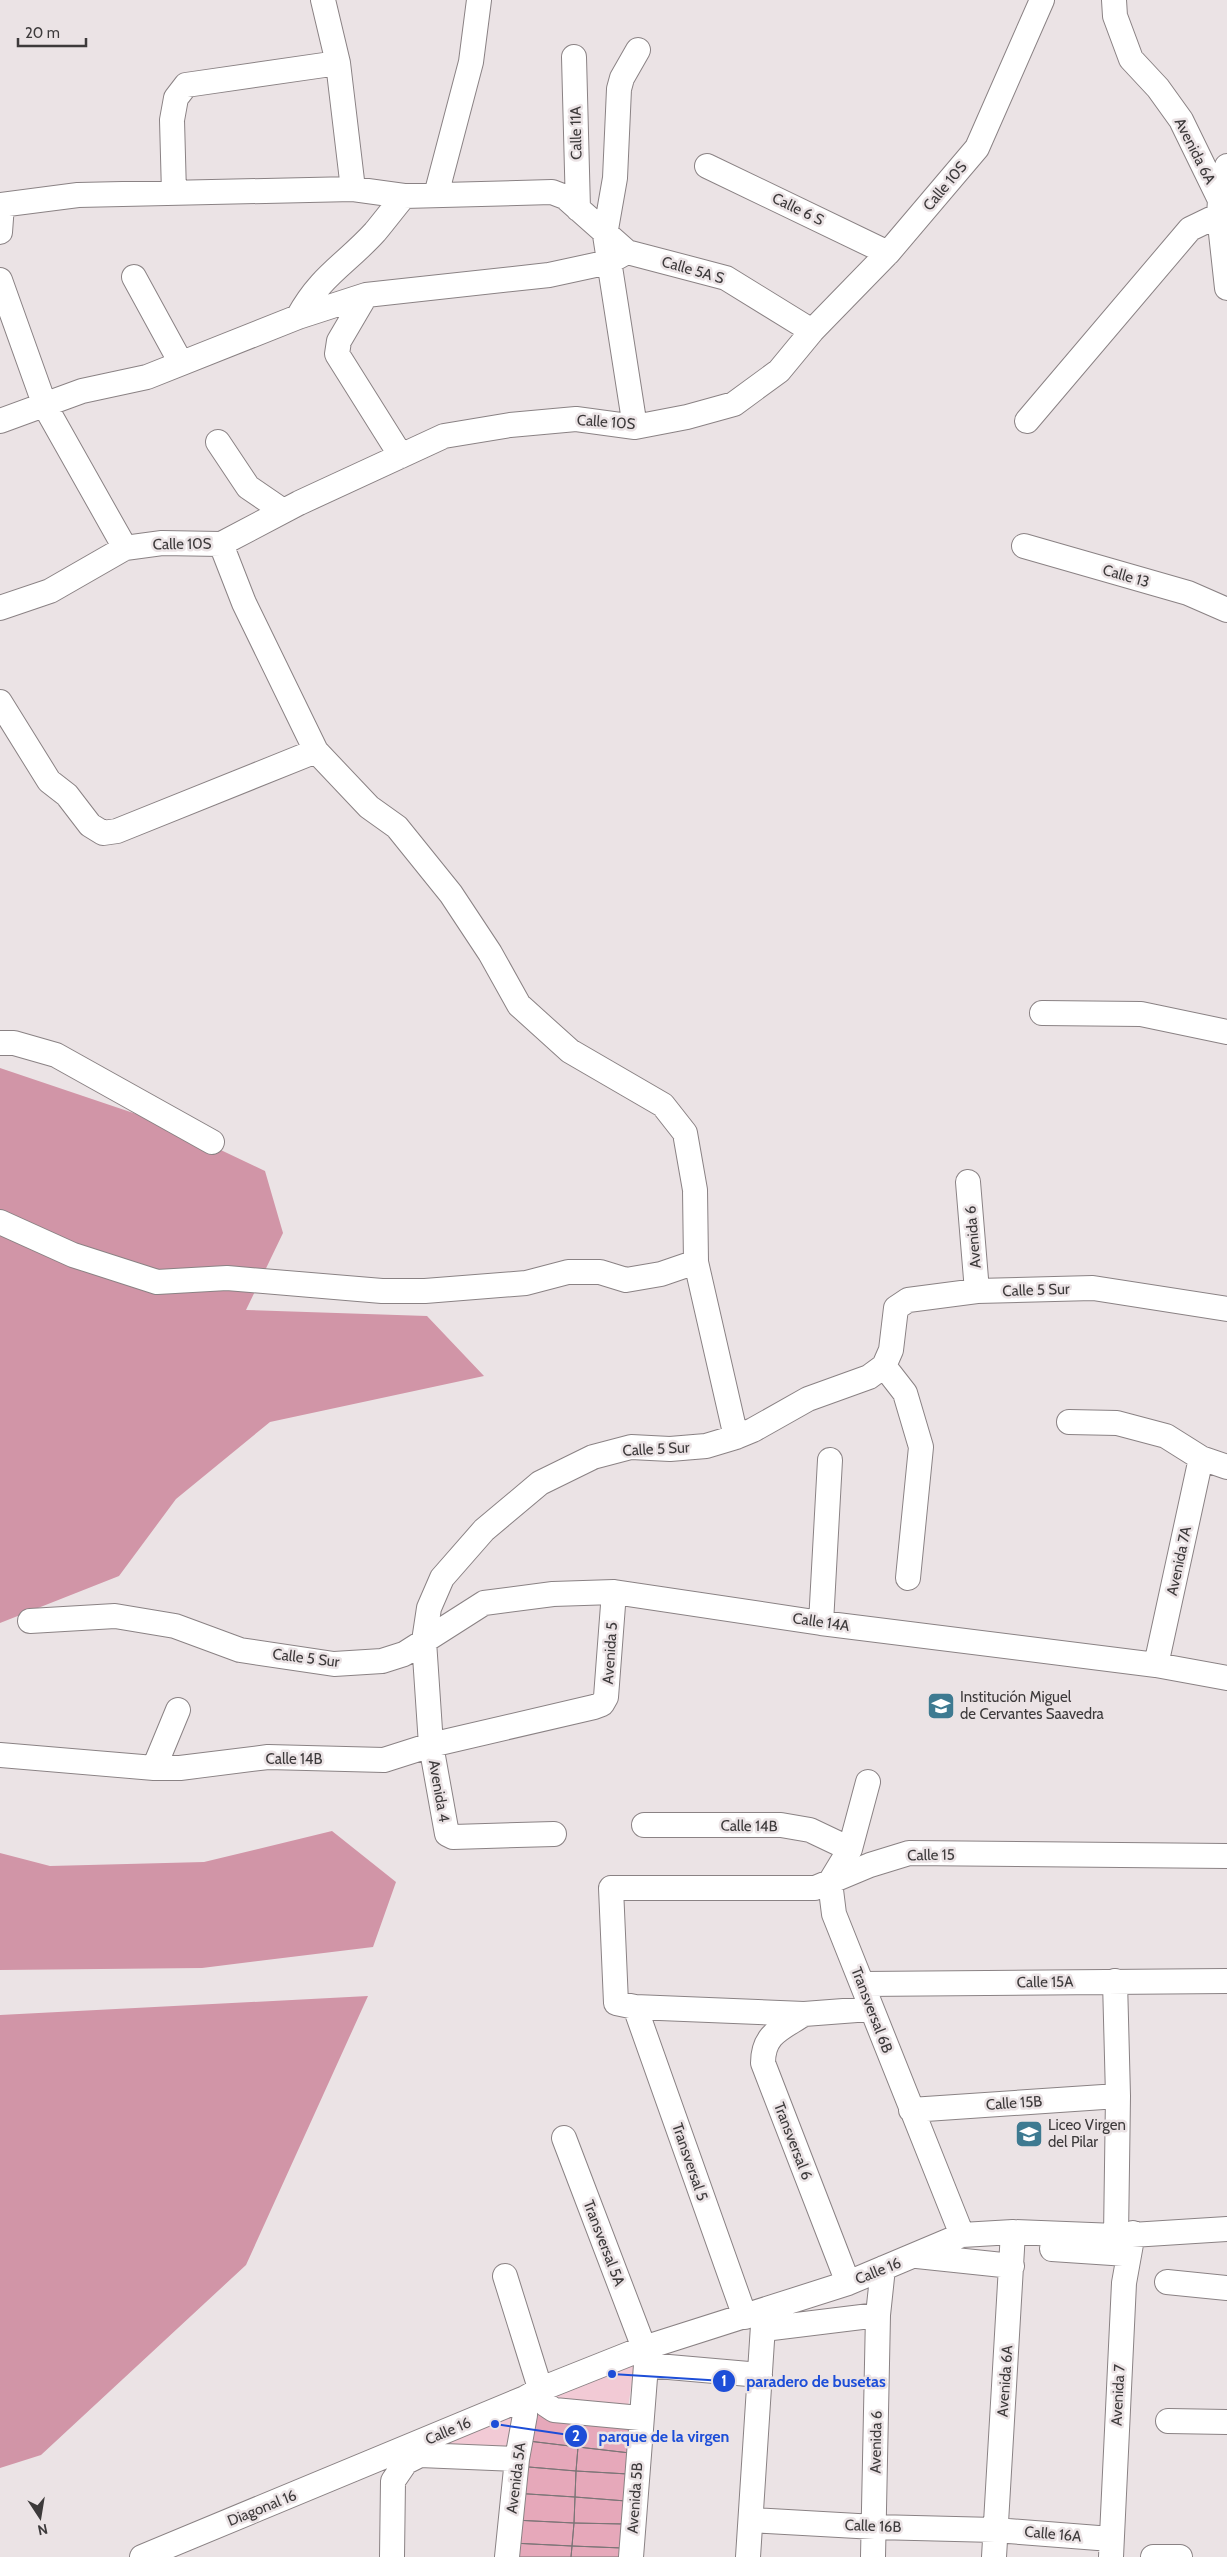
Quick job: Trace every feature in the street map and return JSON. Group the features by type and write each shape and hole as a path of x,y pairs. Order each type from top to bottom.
{"street":[{"path":"323,0 338,63 353,189"},
{"path":"436,195 471,62 478,0"},
{"name":"Calle 10S","path":"0,608 50,591 125,548 162,542 221,544 283,512 444,436 510,425 576,419 635,427 687,417 734,404 779,371 812,331 888,253 978,148 1042,0"},
{"name":"Avenida 6A","path":"1114,0 1115,16 1131,59 1158,88 1181,120 1219,207 1227,288"},
{"path":"605,235 615,178 619,89 622,78 638,50"},
{"name":"Calle 11A","path":"574,57 578,209"},
{"path":"174,193 172,120 176,98 186,85 338,63"},
{"name":"Calle 6 S","path":"707,166 888,253"},
{"path":"1027,421 1190,229 1219,207 1227,166"},
{"path":"0,232 1,205 78,195 353,189 404,196 552,192 565,197 605,235 618,257 635,427"},
{"path":"298,317 310,295 327,276 374,233 404,196"},
{"path":"0,421 82,391 147,377 298,317 366,295 549,275 618,257"},
{"name":"Calle 5A S","path":"618,257 726,278 812,331"},
{"path":"134,277 181,363"},
{"path":"0,280 45,406 125,548"},
{"path":"366,295 339,342 337,354 401,456"},
{"path":"218,442 248,487 283,512"},
{"path":"221,544 244,603 316,751 369,807 397,827 451,894 490,953 519,1006 570,1051 663,1105 685,1133 695,1190 696,1262 736,1437"},
{"name":"Calle 13","path":"1024,546 1188,593 1227,610"},
{"path":"0,702 49,781 67,795 90,825 103,833 117,831 316,751"},
{"path":"1042,1013 1141,1014 1227,1032"},
{"path":"0,1043 14,1043 56,1055 212,1142"},
{"name":"Avenida 6","path":"968,1182 977,1291"},
{"path":"0,1222 74,1255 157,1282 193,1282 227,1278 382,1291 425,1291 526,1283 568,1272 600,1272 626,1280 661,1274 696,1262"},
{"name":"Calle 5 Sur","path":"30,1621 115,1616 175,1626 240,1650 334,1664 382,1661 404,1654 424,1641 429,1608 442,1578 484,1530 540,1484 593,1457 631,1447 670,1449 706,1446 736,1437 753,1430 808,1399 869,1377 884,1366 891,1350 896,1308 908,1300 977,1291 1093,1288 1227,1309"},
{"path":"884,1366 905,1392 920,1446 908,1578"},
{"path":"1069,1422 1116,1423 1166,1436 1201,1458 1227,1467"},
{"name":"Avenida 7A","path":"1156,1665 1201,1458"},
{"path":"821,1623 830,1460"},
{"name":"Calle 14A","path":"424,1641 484,1603 553,1594 614,1592 821,1623 1156,1665 1227,1678"},
{"name":"Avenida 5","path":"594,1707 602,1704 606,1697 614,1592"},
{"name":"Avenida 4","path":"424,1641 431,1745 447,1834 453,1837 554,1834"},
{"name":"Calle 14B","path":"0,1755 154,1768 180,1768 268,1757 384,1760 431,1745 594,1707"},
{"path":"154,1768 178,1710"},
{"path":"830,1882 850,1848 868,1782"},
{"name":"Calle 14B","path":"644,1825 781,1825 810,1830 850,1848"},
{"name":"Calle 15","path":"626,2005 611,1888 798,1890 815,1888 870,1865 909,1854 1227,1856"},
{"name":"Transversal 6B","path":"830,1882 834,1914 870,2009 962,2235"},
{"name":"Calle 15A","path":"862,1984 1227,1980"},
{"name":"Avenida 7","path":"1111,2548 1125,2241 1114,1982"},
{"path":"626,2005 804,2014 870,2009"},
{"name":"Transversal 5","path":"626,2005 757,2319"},
{"name":"Transversal 6","path":"804,2014 769,2037 763,2049 763,2064 848,2283"},
{"name":"Calle 15B","path":"911,2110 1118,2096"},
{"name":"Transversal 5A","path":"564,2138 645,2357"},
{"name":"Calle 16","path":"382,2459 533,2394 757,2319 917,2256 962,2235 1022,2232 1125,2241 1227,2230"},
{"name":"Avenida 6A","path":"994,2557 1012,2266 1022,2232"},
{"path":"917,2256 1012,2266"},
{"name":"Avenida 6","path":"873,2557 878,2314 883,2268"},
{"path":"505,2276 533,2394 554,2410 640,2418"},
{"path":"1167,2282 1227,2288"},
{"path":"748,2557 752,2520 760,2375 757,2319 878,2314"},
{"path":"645,2357 760,2375"},
{"name":"Avenida 5B","path":"631,2557 645,2357"},
{"name":"Avenida 5A","path":"507,2557 517,2459 525,2416 533,2394"},
{"path":"1168,2421 1227,2422"},
{"path":"392,2557 393,2481 406,2462 420,2455 517,2459"},
{"name":"Diagonal 16","path":"142,2557 382,2459"},
{"name":"Calle 16B","path":"752,2520 875,2527 995,2530"},
{"name":"Calle 16A","path":"995,2530 1111,2548"},
{"path":"1154,2556 1180,2557"}],"shaded area":[{"path":"0,1068 166,1124 265,1171 283,1233 246,1310 427,1316 484,1376 270,1422 176,1499 119,1576 0,1623"},
{"path":"332,1831 396,1882 373,1947 202,1968 0,1970 0,1853 50,1866 204,1862"},
{"path":"368,1996 246,2265 41,2455 0,2468 0,2015"},
{"path":"636,2357 628,2407 548,2402 546,2391"},
{"path":"521,2403 515,2456 421,2445"}],"building":[{"path":"527,2410 583,2412 578,2447 520,2440"},
{"path":"583,2412 633,2419 630,2453 578,2447"},
{"path":"520,2440 578,2447 576,2471 517,2466"},
{"path":"578,2447 630,2453 628,2474 576,2471"},
{"path":"517,2466 576,2471 575,2497 513,2493"},
{"path":"576,2471 628,2474 626,2501 575,2497"},
{"path":"513,2493 575,2497 574,2523 514,2520"},
{"path":"575,2497 626,2501 624,2524 574,2523"},
{"path":"514,2520 574,2523 572,2546 512,2543"},
{"path":"574,2523 624,2524 622,2548 572,2546"},
{"path":"512,2543 572,2546 571,2557 511,2557"},
{"path":"572,2546 622,2548 621,2557 571,2557"}],"place":[{"name":"Institución Miguel de Cervantes Saavedra","path":"941,1706"},
{"name":"Liceo Virgen del Pilar","path":"1029,2134"},
{"name":"paradero de busetas","path":"612,2374"},
{"name":"parque de la virgen","path":"495,2424"}]}
